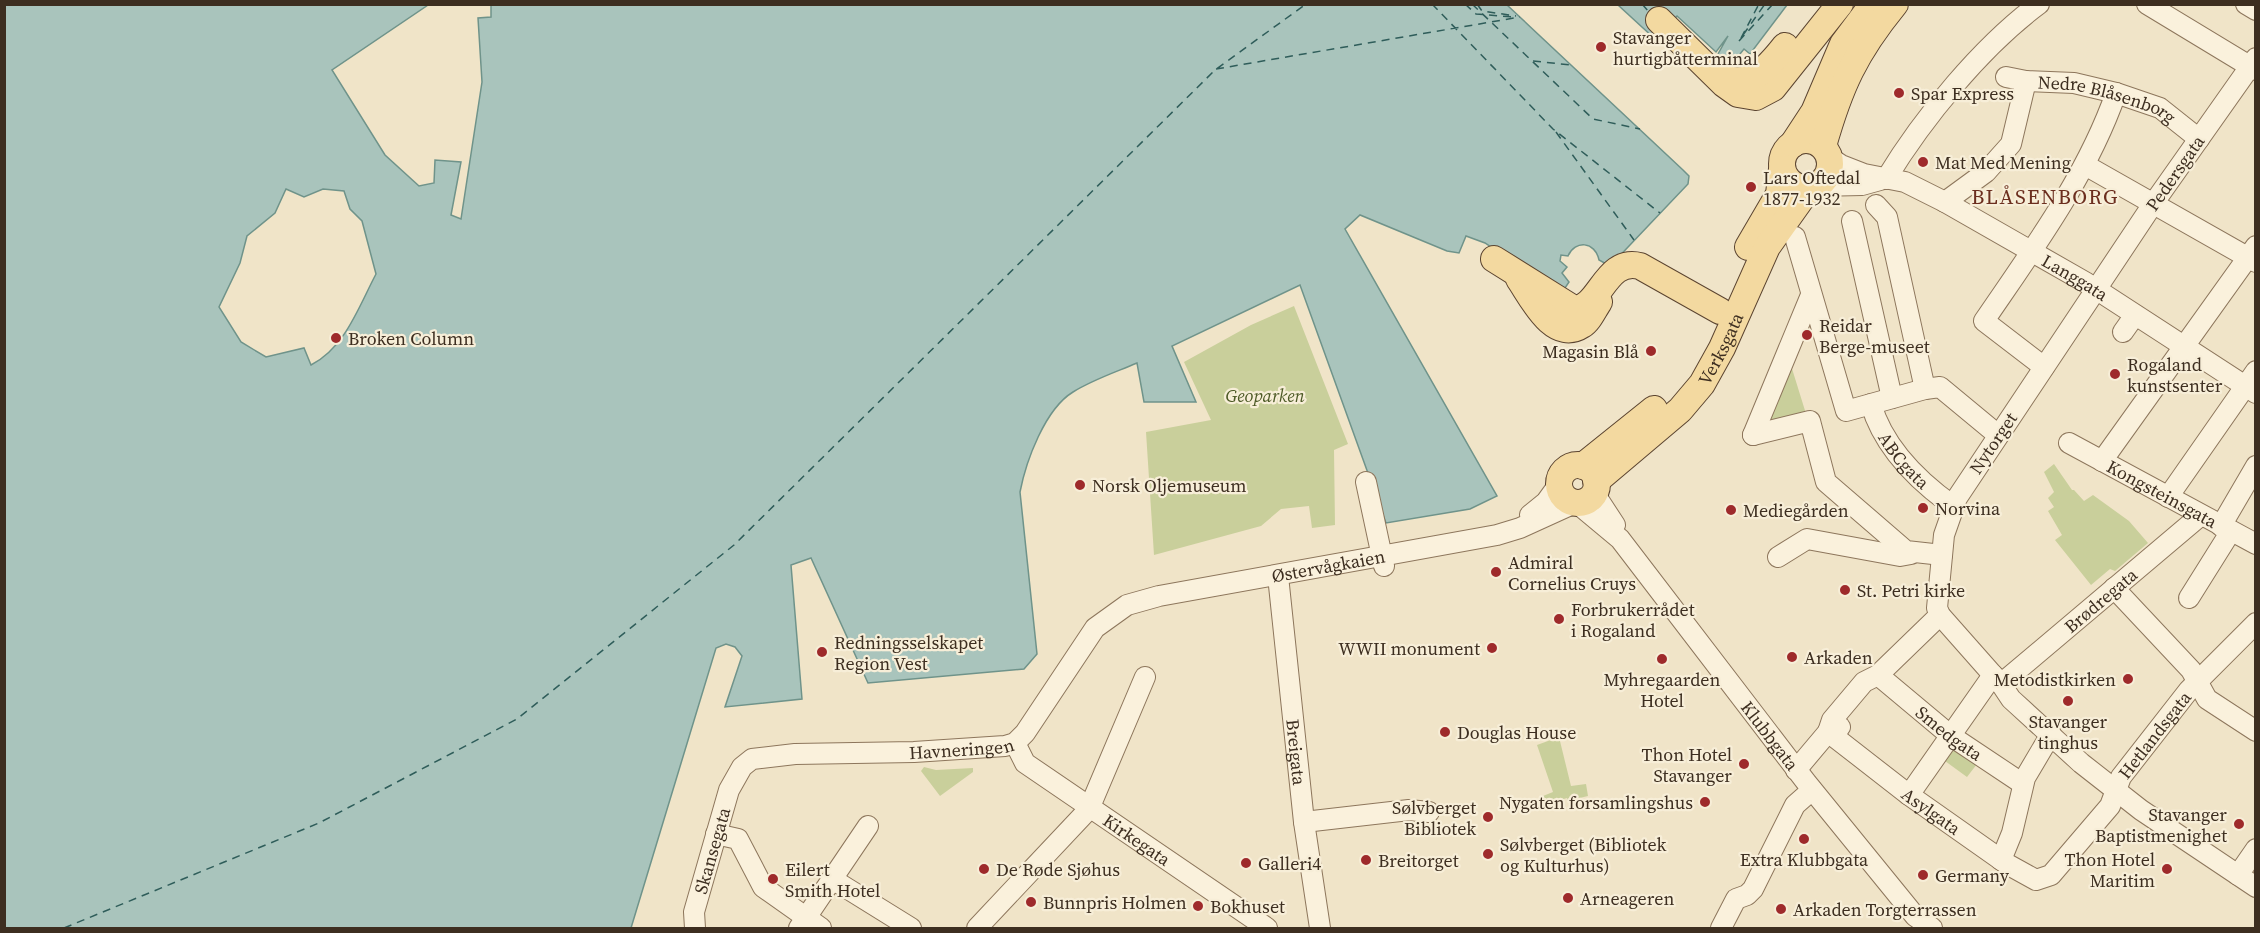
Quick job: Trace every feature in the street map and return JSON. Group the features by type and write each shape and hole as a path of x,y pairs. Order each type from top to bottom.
{"main road":[{"path":"1709,70 1737,81 1747,80 1762,73 1818,4"},
{"path":"1659,20 1709,70 1738,94 1756,97 1773,88 1840,4"},
{"path":"1873,4 1843,44 1814,112 1785,153 1782,169 1793,184 1813,187 1829,172 1826,152 1831,117 1854,61 1895,4"},
{"path":"1793,144 1809,140 1826,152"},
{"name":"Verksgata","path":"1581,488 1680,384 1701,352 1750,243 1779,194 1782,169"},
{"name":"Verksgata","path":"1581,488 1680,410 1702,384 1722,348 1767,247 1813,187"},
{"path":"1503,264 1569,308 1578,310 1615,272 1626,265 1634,265 1621,271 1584,324 1576,328 1561,327 1540,312 1503,264"},
{"name":"Verksgata","path":"1634,265 1720,311"}],"street":[{"path":"1886,179 1948,94 2000,35 2039,4"},
{"path":"2147,4 2254,65"},
{"path":"2246,4 2256,10"},
{"name":"Pedersgata","path":"2097,290 2153,204 2254,65"},
{"name":"Nedre Blåsenborg","path":"2006,77 2026,81 2074,83 2116,93 2160,108 2199,139"},
{"path":"1945,202 1986,172 2011,144 2026,81"},
{"path":"2044,368 1984,321 2031,252 2085,165 2106,124 2116,93"},
{"name":"Langgata","path":"1826,152 1841,165 1886,179 1905,182 1945,202 2097,290 2186,347 2252,383"},
{"path":"2085,165 2153,204 2253,256 2102,461"},
{"name":"Langgata","path":"1813,187 1862,185 1886,179"},
{"path":"1876,205 1887,217 1925,389"},
{"path":"1852,221 1892,398"},
{"path":"1795,237 1810,295 1846,411 1940,387 1998,435"},
{"name":"Nytorget","path":"1940,615 1937,608 1942,555 1946,524 1953,506 1998,435 2097,290"},
{"path":"1810,295 1753,435 1810,421 1826,482 1911,554"},
{"path":"2123,332 2135,315"},
{"path":"2168,497 2252,383"},
{"name":"ABCgata","path":"1871,404 1886,438 1900,456 1931,488 1953,506"},
{"name":"Kongsteinsgata","path":"2069,443 2256,544"},
{"path":"2189,598 2256,466"},
{"path":"1366,482 1384,560"},
{"name":"Klubbgata","path":"1581,488 1796,770 1927,927"},
{"name":"Østervågkaien","path":"1159,596 1498,542 1581,488"},
{"name":"Brødregata","path":"1909,795 1951,736 1997,679 2114,588 2201,515"},
{"path":"1778,558 1807,539 1900,556 1942,555"},
{"name":"Breigata","path":"1278,576 1304,822 1320,928"},
{"path":"2114,588 2191,669 2207,699 2256,731"},
{"name":"Havneringen","path":"736,776 742,767 757,757 951,751 997,747 1015,742 1041,711 1095,628 1127,604 1159,596"},
{"path":"1796,770 1828,732 1840,727 1872,690 1878,675 1940,615 1997,679 2011,699 2081,763 2256,887"},
{"name":"Hetlandsgata","path":"2041,881 2051,875 2110,806 2121,777 2197,681 2256,623"},
{"name":"Smedgata","path":"1878,675 1951,736 2023,784"},
{"path":"977,928 1089,809 1145,677"},
{"name":"Asylgata","path":"1828,732 1909,795 2001,860 2032,879 2041,881"},
{"path":"2001,860 2012,833 2023,784 2051,734"},
{"name":"Kirkegata","path":"1015,742 1025,764 1267,928"},
{"name":"Skansegata","path":"695,928 694,912 716,834 736,776"},
{"path":"1721,928 1736,899 1747,895 1753,888 1795,805 1812,790"},
{"path":"1304,822 1409,810 1429,812"},
{"path":"716,834 738,839 763,887 808,925 832,879 868,826"},
{"path":"2238,875 2256,849"},
{"path":"832,879 911,928"}],"green space":[{"name":"Geoparken","path":"1294,306 1348,444 1334,450 1335,525 1312,528 1309,506 1281,509 1261,526 1154,555 1146,432 1211,420 1184,362 1251,325"},
{"path":"1789,359 1807,417 1768,424"},
{"path":"2054,464 2072,490 2084,501 2093,495 2129,521 2148,543 2115,571 2110,569 2091,585 2055,540 2062,535 2048,511 2054,507 2048,498 2054,492 2044,472"},
{"path":"1559,737 1571,786 1586,784 1588,796 1567,801 1567,798 1547,804 1543,796 1553,792 1537,745"},
{"path":"1955,748 1977,764 1967,777 1945,761"},
{"path":"924,767 936,770 973,768 973,772 940,796 921,771"}],"water":[{"path":"491,4 1507,5 1683,170 1689,176 1688,184 1610,266 1599,260 1593,249 1585,245 1575,247 1568,256 1561,255 1560,261 1567,267 1562,273 1569,282 1563,291 1553,289 1485,243 1466,236 1459,253 1447,251 1360,215 1345,229 1497,496 1470,509 1386,523 1300,285 1172,346 1196,402 1144,402 1137,363 1080,388 1063,400 1054,410 1032,451 1020,492 1037,654 1024,669 868,683 811,558 791,565 802,699 725,707 742,656 735,647 726,644 716,648 631,928 5,928 5,5 428,5 332,70 385,155 419,186 434,183 435,160 461,162 451,215 461,219 482,82 478,18 491,17","holes":["286,189 304,197 323,189 344,191 350,209 362,221 376,274 342,337 323,358 311,365 304,348 266,357 241,342 219,307 240,263 247,236 275,213"]},
{"path":"1618,5 1787,5 1750,54 1744,49 1731,65 1718,54 1728,36 1716,52 1677,16 1655,39"}],"ferry route":[{"path":"64,928 319,823 517,719 734,545 1215,70 1306,4"},
{"path":"1432,4 1553,129 1660,213"},
{"path":"1465,4 1476,14 1513,17"},
{"path":"1472,4 1593,119 1640,129"},
{"path":"1477,4 1482,11 1516,16"},
{"path":"1642,4 1649,12"},
{"path":"1741,38 1759,4"},
{"path":"1743,35 1765,4"},
{"path":"1739,41 1773,4"},
{"path":"1216,69 1520,17"},
{"path":"1533,61 1571,65"},
{"path":"1556,132 1634,240"}],"place":[{"name":"Stavanger hurtigbåtterminal","path":"1601,47"},
{"name":"Spar Express","path":"1899,93"},
{"name":"Mat Med Mening","path":"1923,162"},
{"name":"Lars Oftedal 1877-1932","path":"1751,187"},
{"name":"Reidar Berge-museet","path":"1807,335"},
{"name":"Broken Column","path":"336,338"},
{"name":"Magasin Blå","path":"1651,351"},
{"name":"Rogaland kunstsenter","path":"2115,374"},
{"name":"Norsk Oljemuseum","path":"1080,485"},
{"name":"Norvina","path":"1923,508"},
{"name":"Mediegården","path":"1731,510"},
{"name":"Admiral Cornelius Cruys","path":"1496,572"},
{"name":"St. Petri kirke","path":"1845,590"},
{"name":"Forbrukerrådet i Rogaland","path":"1559,619"},
{"name":"WWII monument","path":"1492,648"},
{"name":"Redningsselskapet Region Vest","path":"822,652"},
{"name":"Arkaden","path":"1792,657"},
{"name":"Myhregaarden Hotel","path":"1662,659"},
{"name":"Metodistkirken","path":"2128,679"},
{"name":"Stavanger tinghus","path":"2068,701"},
{"name":"Douglas House","path":"1445,732"},
{"name":"Thon Hotel Stavanger","path":"1744,764"},
{"name":"Nygaten forsamlingshus","path":"1705,802"},
{"name":"Sølvberget Bibliotek","path":"1488,817"},
{"name":"Stavanger Baptistmenighet","path":"2239,824"},
{"name":"Extra Klubbgata","path":"1804,839"},
{"name":"Sølvberget (Bibliotek og Kulturhus)","path":"1488,854"},
{"name":"Breitorget","path":"1366,860"},
{"name":"Galleri4","path":"1246,863"},
{"name":"De Røde Sjøhus","path":"984,869"},
{"name":"Thon Hotel Maritim","path":"2167,869"},
{"name":"Germany","path":"1923,875"},
{"name":"Eilert Smith Hotel","path":"773,879"},
{"name":"Arneageren","path":"1568,898"},
{"name":"Bunnpris Holmen","path":"1031,902"},
{"name":"Bokhuset","path":"1198,906"},
{"name":"Arkaden Torgterrassen","path":"1781,909"}],"district":[{"name":"BLÅSENBORG","path":"2045,196"}]}
